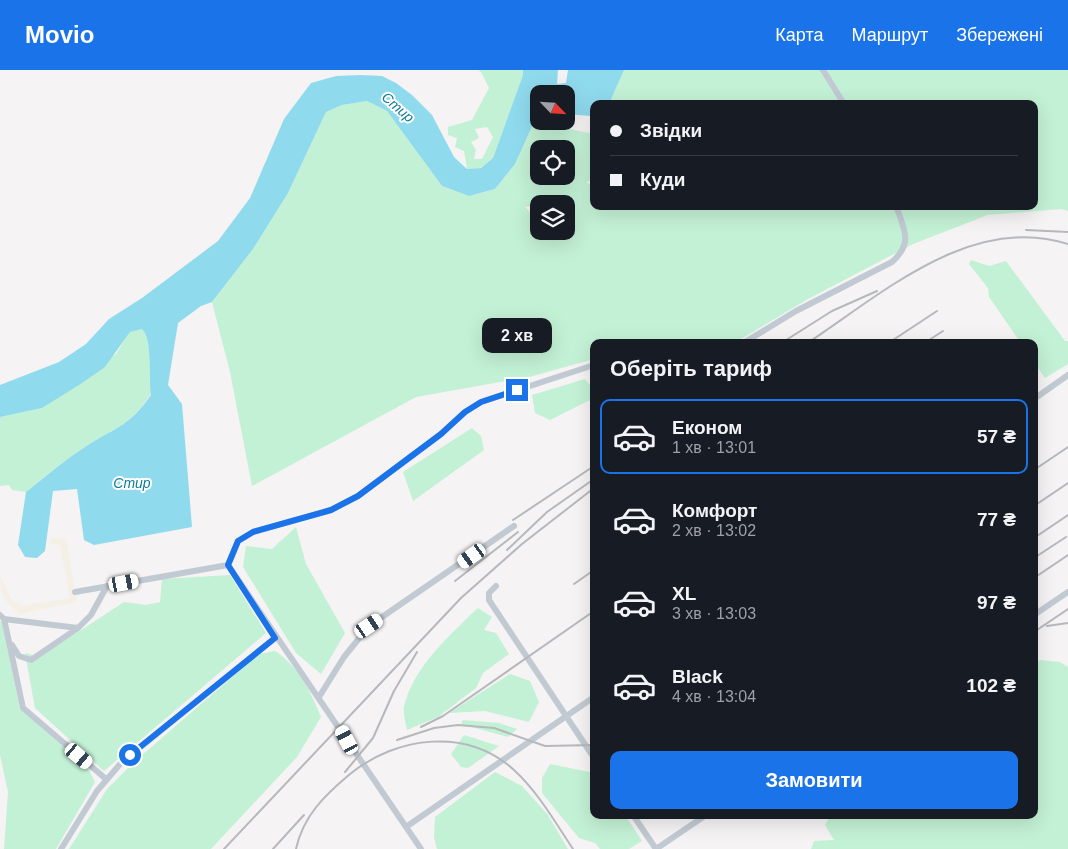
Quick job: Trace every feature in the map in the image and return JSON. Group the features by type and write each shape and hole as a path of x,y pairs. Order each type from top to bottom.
{"street":[{"path":"823,70 842,100"},
{"path":"750,339 796,311 892,262 902,253 907,236 897,210"},
{"path":"228,565 238,541 253,532 331,510 358,496 441,434 465,412 481,402 590,366"},
{"path":"1038,396 1068,375"},
{"path":"319,697 344,657 369,626 514,526"},
{"path":"75,592 228,565"},
{"path":"228,565 275,638 319,697 421,849"},
{"path":"10,642 19,656 31,660 78,628 91,615 107,586"},
{"path":"496,586 489,593 489,600 590,752"},
{"path":"1038,612 1068,592"},
{"path":"78,628 2,617 10,642 23,708 106,779"},
{"path":"61,849 87,805 106,779 140,747 275,638"},
{"path":"406,827 590,700"},
{"path":"636,819 656,849 700,819"}],"green space":[{"path":"478,70 523,70 523,75 493,158 481,168 467,169 464,151 455,147 457,138 448,135 448,127 472,120 489,88 481,72","holes":["487,127 493,137 482,159 474,159 476,150 471,142 479,138 475,129"]},
{"path":"624,70 1068,70 1068,211 1061,209 988,215 913,244 808,299 741,339 590,339 590,360 529,377 416,397 252,486 230,372 212,302 253,249 288,193 326,112 342,105 367,101 387,111 442,186 469,196 495,189 515,164 530,130 574,130 590,133 590,180 586,182 590,184 590,210 1038,210 1038,100 611,100"},
{"path":"971,260 989,266 1006,261 1065,341 1068,341 1068,364 1045,378 1038,368 1038,339 1018,339 989,297 988,288 969,264"},
{"path":"142,329 148,341 151,394 135,414 120,426 75,454 26,492 12,490 9,485 0,486 0,417 42,408 116,354 130,331"},
{"path":"585,379 590,385 590,400 550,420 535,413 532,395"},
{"path":"472,428 481,436 484,450 413,501 403,472"},
{"path":"296,527 306,564 345,633 321,674 296,653 243,567 246,546 272,549"},
{"path":"230,575 266,633 104,771 35,708 25,653 40,657 124,602 146,605 160,602 162,579"},
{"path":"478,608 492,617 484,630 496,633 509,654 483,673 476,688 438,717 407,730 404,707 415,678 434,653"},
{"path":"0,621 2,622 20,709 88,768 95,782 56,849 4,849 8,792 0,755"},
{"path":"275,651 290,664 303,680 321,717 297,757 211,849 69,849 107,789 134,762 259,654"},
{"path":"1040,660 1060,662 1068,667 1068,849 811,849 814,841 834,840 825,825 829,819 1038,819 1038,662"},
{"path":"510,674 530,681 539,702 529,722 485,711 449,713"},
{"path":"463,720 499,723 517,729 508,737 461,724"},
{"path":"464,735 499,746 468,768 461,767 451,754"},
{"path":"550,764 590,772 590,819 628,819 642,841 629,849 600,849 595,843 579,838 542,793 542,778"},
{"path":"495,772 522,786 548,815 568,849 437,849 434,837 435,817"}],"sand":[{"path":"51,538 66,539 77,602 20,614 4,597 0,575 10,597 21,606 70,598 60,545 50,544"}],"water":[{"name":"Стир","path":"523,70 558,70 557,84 566,83 568,70 624,70 611,100 590,100 590,116 575,115 575,85 530,85 530,130 515,164 495,189 469,196 442,186 387,111 367,101 342,105 326,112 288,193 253,249 212,302 201,306 178,323 168,385 182,404 192,527 94,545 84,540 77,489 53,491 45,551 37,558 25,557 18,545 26,492 75,454 127,421 143,406 151,395 148,341 142,329 130,332 105,367 42,408 0,417 0,385 59,362 86,344 109,319 142,298 218,241 250,198 284,119 311,83 336,76 382,76 396,83 412,95 432,115 454,157 467,169 481,168 493,158 523,75"}],"railway":[{"path":"1026,230 1068,232"},
{"path":"813,339 898,281 930,263 963,248 997,239 1032,237 1068,244"},
{"path":"788,339 832,311 877,291"},
{"path":"895,339 937,311"},
{"path":"931,339 943,331"},
{"path":"1038,467 1068,447"},
{"path":"513,520 590,469"},
{"path":"507,550 547,512 590,482"},
{"path":"1038,503 1068,483"},
{"path":"224,849 461,598 522,544 590,491"},
{"path":"1038,535 1068,515"},
{"path":"455,581 518,532"},
{"path":"1038,555 1066,537"},
{"path":"1038,575 1068,555"},
{"path":"574,584 590,573"},
{"path":"1038,629 1068,609"},
{"path":"421,727 443,716 590,614"},
{"path":"1047,626 1068,623"},
{"path":"345,772 373,738 394,691 417,652"},
{"path":"397,740 434,728 458,725 494,728 545,746 590,745"},
{"path":"296,849 304,826 316,807 350,774 369,761 389,751 410,745 432,742 454,742 475,747 495,756 514,770 553,818 573,849"},
{"path":"273,849 304,815"}],"route":[{"path":"130,755 275,638 228,565 238,541 253,532 331,510 358,496 441,434 465,412 481,402 517,390"}]}
